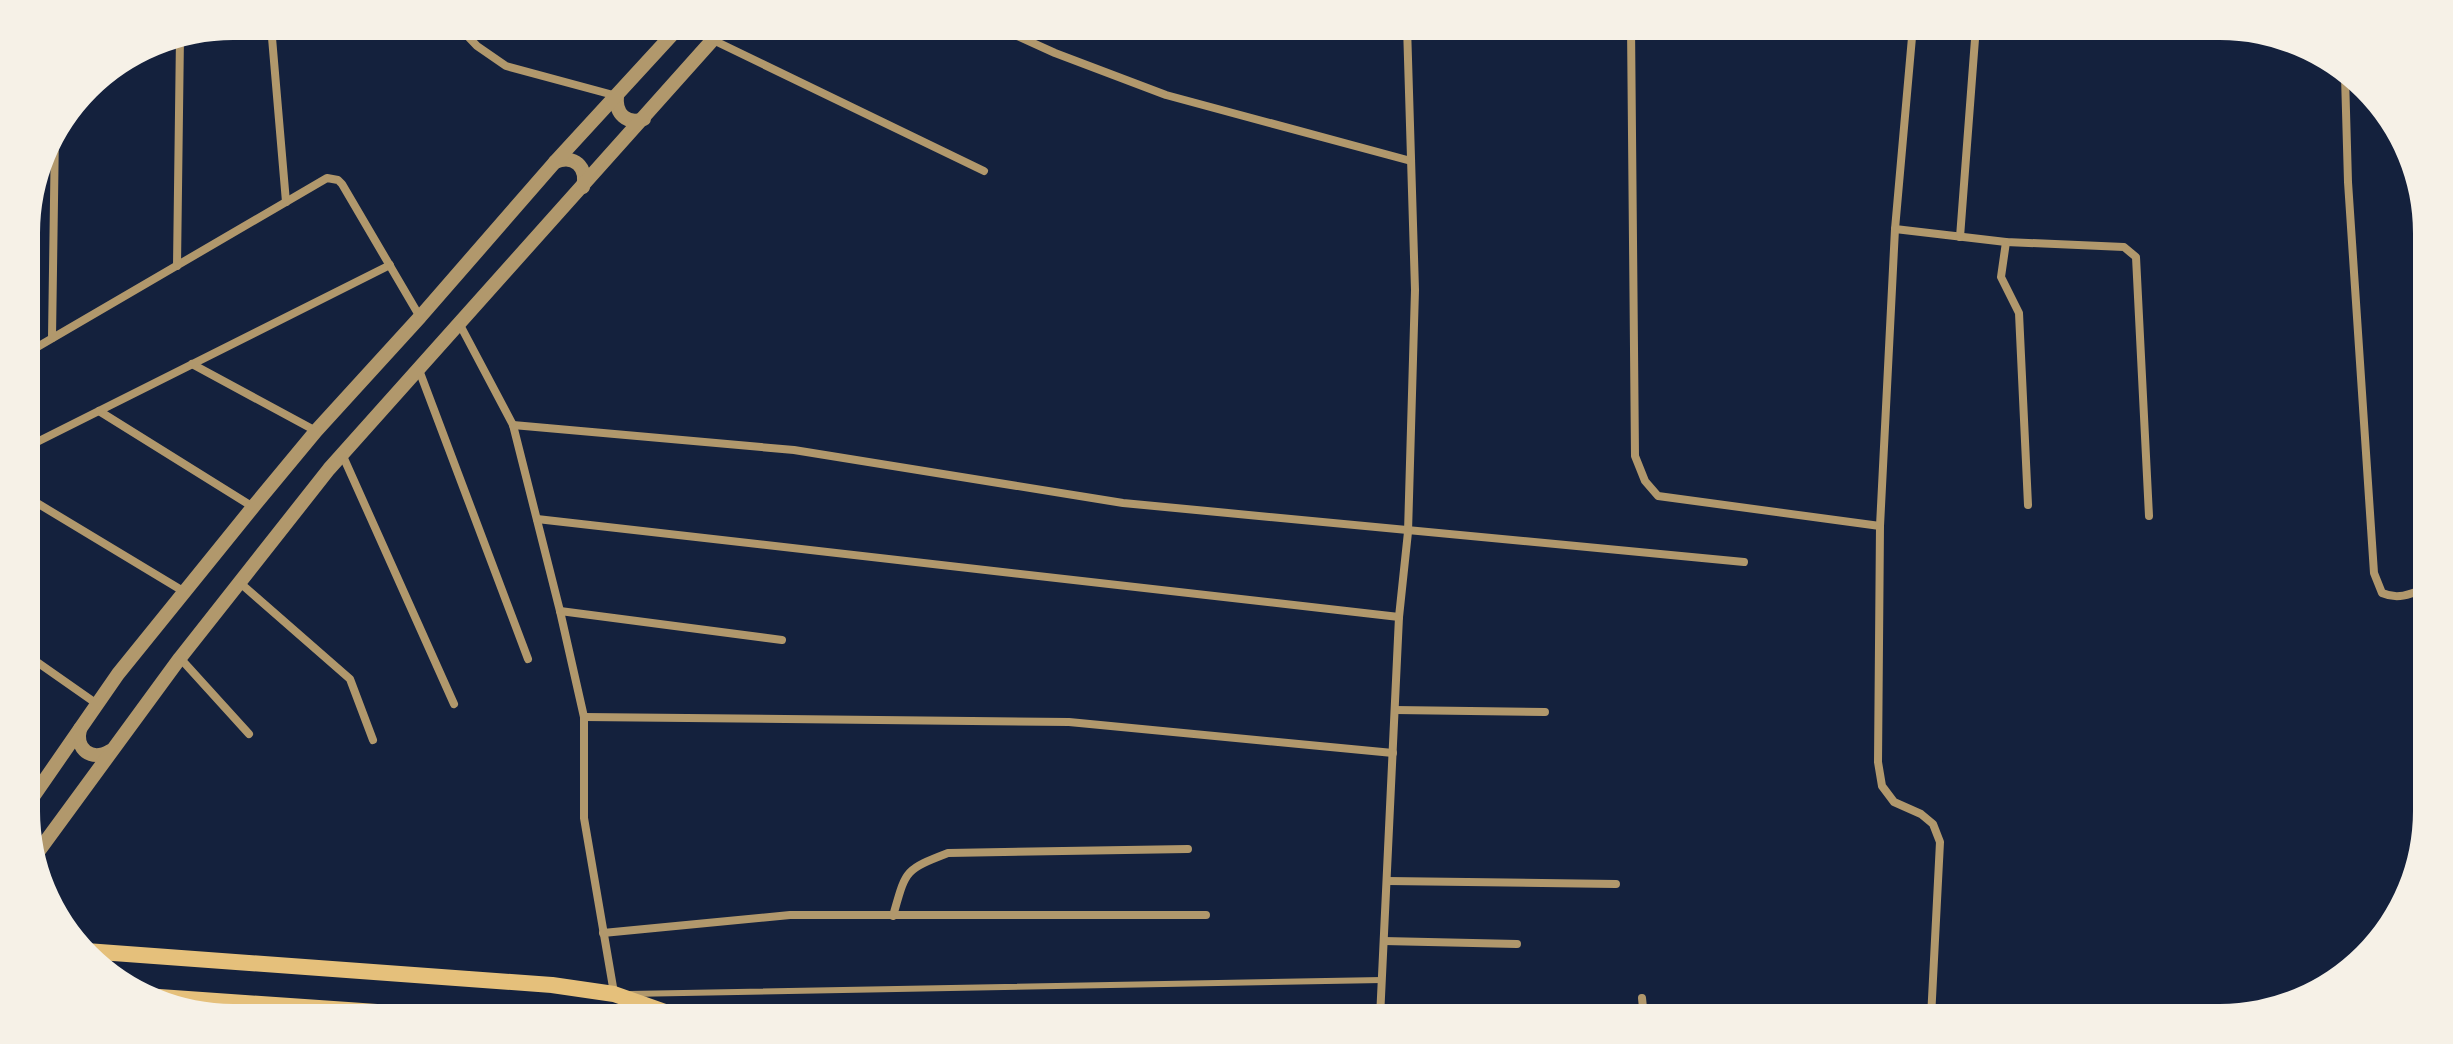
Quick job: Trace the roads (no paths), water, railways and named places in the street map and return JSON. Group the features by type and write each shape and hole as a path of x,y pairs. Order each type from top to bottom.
{"main road":[{"path":"101,952 499,980 614,994 642,1004"},
{"path":"192,999 261,1004"}],"street":[{"path":"272,40 286,202"},
{"path":"471,40 506,66 617,96"},
{"path":"40,774 80,728 183,591 316,431 667,40"},
{"path":"44,844 180,658 342,454 713,40 984,171"},
{"path":"1026,40 1166,95 1411,161"},
{"path":"1381,1004 1399,617 1408,532 1415,290 1407,40"},
{"path":"1631,40 1635,456 1645,481 1658,496 1880,526"},
{"path":"1912,40 1895,229 1880,526 1878,762 1882,786 1894,802 1921,814 1933,824 1940,842 1932,1004"},
{"path":"1960,237 1975,40"},
{"path":"177,266 180,48"},
{"path":"2345,86 2348,182 2374,573 2382,593 2393,598 2413,593"},
{"path":"617,96 616,107 623,117 633,121 644,119"},
{"path":"555,162 567,159 579,164 585,175 583,187"},
{"path":"52,338 55,160"},
{"path":"40,345 327,178 338,180 420,317"},
{"path":"1895,229 2006,242 2124,247 2136,257 2149,516"},
{"path":"2006,242 2001,277 2019,313 2028,505"},
{"path":"40,440 390,265"},
{"path":"459,323 513,425 560,611 584,717 584,818 614,994"},
{"path":"192,364 316,431"},
{"path":"419,370 528,659"},
{"path":"99,411 253,507"},
{"path":"513,425 794,450 1123,503 1744,562"},
{"path":"342,454 454,704"},
{"path":"40,505 183,591"},
{"path":"537,519 1399,617"},
{"path":"239,582 350,679 373,740"},
{"path":"560,611 782,640"},
{"path":"180,658 249,734"},
{"path":"40,664 97,704"},
{"path":"1395,710 1545,712"},
{"path":"584,717 1069,722 1393,753"},
{"path":"80,728 78,741 86,752 98,756 110,751"},
{"path":"893,916 903,882 915,866 948,853 1188,849"},
{"path":"1388,881 1616,884"},
{"path":"603,933 790,915 1206,915"},
{"path":"1384,941 1517,944"},
{"path":"1642,998 1643,1004"}],"lane":[{"path":"614,994 1382,980"}]}
